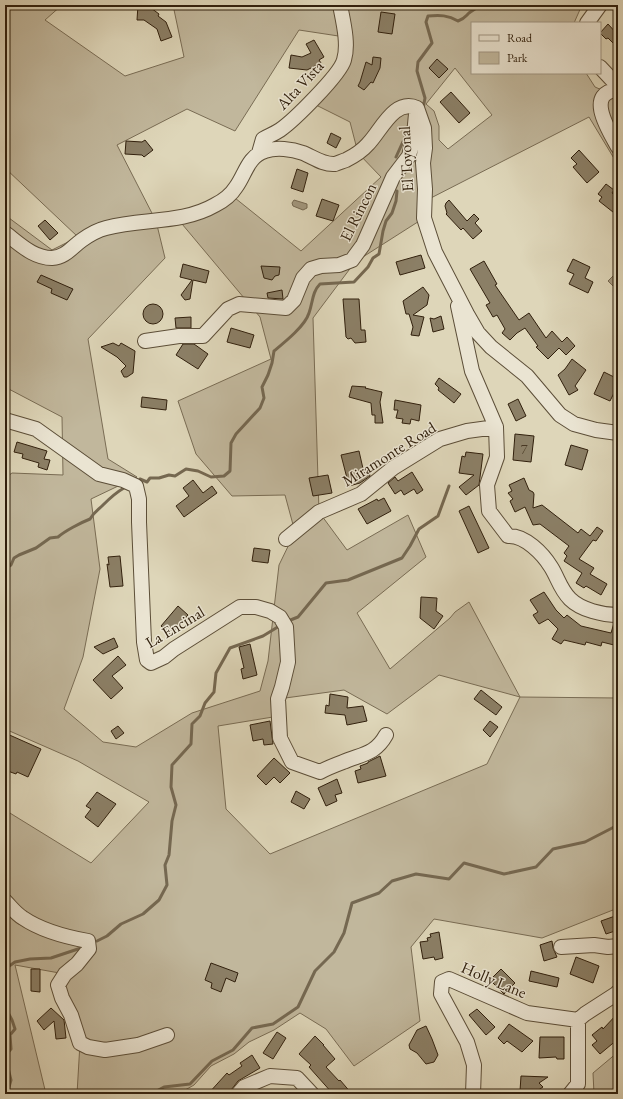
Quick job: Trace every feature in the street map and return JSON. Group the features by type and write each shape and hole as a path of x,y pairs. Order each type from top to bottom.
{"street":[{"name":"Alta Vista","path":"259,153 263,139 280,130 324,88 344,61 346,44 340,5"},
{"path":"588,22 600,5"},
{"path":"601,68 615,83 617,90 607,92 602,96 600,102 606,123 618,147"},
{"name":"El Toyonal","path":"259,153 274,149 284,149 303,153 321,161 335,164 346,160 364,148 397,109 410,105 417,108 424,128 424,218 435,252 478,333 490,348 527,376 560,415 574,424 596,430 618,433"},
{"name":"El Rincon","path":"145,341 178,336 203,336 228,309 239,304 286,308 294,300 303,278 311,269 321,266 339,265 352,260 363,245 393,177 408,156 414,135 417,108"},
{"path":"5,233 32,254 40,257 58,258 82,240 105,228 177,218 196,213 216,205 236,187 251,159 259,153"},
{"path":"455,292 472,371 496,427 496,458 487,485 489,511 508,536 521,538 538,550 551,567 562,590 575,603 595,611 610,615 618,615"},
{"name":"La Encinal","path":"5,420 36,429 99,474 123,480 136,486 139,499 144,642 147,660 151,663 164,657 240,607 256,607 270,611 280,617 286,627 288,662 278,699 280,738 292,762 320,772 344,761 368,754 382,743 386,735"},
{"name":"Miramonte Road","path":"286,539 319,512 361,494 394,468 440,439 467,431 496,427"},
{"path":"5,901 22,918 58,934 88,941 88,949 77,964 65,974 58,985 71,1015 80,1043 88,1047 105,1050 138,1045 167,1035"},
{"path":"561,947 594,945 618,946"},
{"name":"Holly Lane","path":"473,1094 474,1065 467,1042 441,994 442,982 449,979 527,1013 578,1020"},
{"path":"570,1094 578,1084 578,1020 618,992"},
{"path":"238,1094 244,1087 270,1076 296,1078 312,1094"}],"green space":[{"path":"5,5 62,5 45,20 125,76 184,57 173,5 582,5 574,22 471,22 471,74 587,74 595,87 618,97 618,165 589,117 425,201 424,218 355,262 313,318 319,512 347,550 408,515 426,557 357,613 390,669 450,618 455,612 469,602 520,697 618,698 618,908 542,938 434,919 411,947 420,1021 354,1066 326,1029 300,1013 274,1030 249,1042 234,1054 211,1066 194,1085 178,1094 77,1094 80,1043 62,998 65,974 15,965 46,1094 5,1094 5,810 91,863 149,802 78,761 5,729 5,478 12,473 63,475 62,417 5,387 5,215 52,250 78,237 5,168","holes":["299,30 345,37 334,75 310,102 350,122 358,153 381,177 301,251 230,194 177,218 260,317 271,359 178,401 196,454 232,496 285,495 295,532 279,565 268,661 260,691 192,713 136,747 103,742 64,709 83,657 100,569 91,499 137,477 108,459 88,339 165,258 156,221 117,145 187,109 235,131","455,68 492,115 448,149 439,140 439,126 434,111 426,104","439,675 520,697 487,764 270,854 226,809 218,726 279,716 278,699 344,690 387,714"]},
{"path":"618,1052 618,1094 594,1094 593,1073"}],"shaded area":[{"path":"294,200 307,204 307,208 303,210 293,206 292,203"},
{"path":"618,271 618,281 613,286 608,281"}],"building":[{"path":"138,5 147,5 159,14 158,16 166,22 172,37 161,41 157,29 144,20 137,20"},
{"path":"381,12 395,14 392,34 378,32"},
{"path":"608,24 618,35 618,48 608,38 606,39 601,34 601,32"},
{"path":"314,40 324,57 319,60 321,63 307,70 289,68 291,55 302,57 311,53 306,44"},
{"path":"373,57 381,58 380,68 373,83 371,82 364,90 358,86 366,62 372,65"},
{"path":"437,59 448,69 439,78 429,68"},
{"path":"451,92 470,113 459,123 440,102"},
{"path":"331,133 341,138 336,148 327,143"},
{"path":"145,140 153,150 144,157 142,155 125,154 126,141 142,142"},
{"path":"579,150 599,172 587,183 573,167 577,164 571,158"},
{"path":"297,169 308,173 303,192 291,188"},
{"path":"606,184 614,190 612,193 618,198 618,216 599,201 602,197 598,194"},
{"path":"322,199 339,205 333,221 316,216"},
{"path":"449,200 467,221 474,214 479,219 475,223 482,231 473,239 463,228 461,230 446,214 445,206"},
{"path":"45,220 58,233 50,240 38,226"},
{"path":"421,255 425,268 400,275 396,262"},
{"path":"573,259 590,267 585,278 593,282 588,293 569,284 574,274 567,271"},
{"path":"484,261 497,284 495,285 519,320 529,313 546,338 552,331 562,342 567,337 575,346 566,355 559,348 548,359 536,347 538,346 525,328 510,340 502,333 505,329 497,315 493,317 486,305 490,303 470,269"},
{"path":"183,264 209,271 206,283 193,280 190,299 185,300 181,295 192,280 180,277"},
{"path":"261,266 280,267 279,275 275,276 272,280 264,278"},
{"path":"41,275 73,289 67,300 51,293 52,289 37,282"},
{"path":"423,287 429,295 427,305 413,315 424,317 419,336 411,335 413,327 409,314 406,314 403,301"},
{"path":"282,290 283,299 268,298 267,293"},
{"path":"343,299 359,299 361,330 365,330 366,342 355,343 351,338 348,339 346,337"},
{"path":"149,304 157,304 163,310 163,318 157,324 149,324 143,318 143,310"},
{"path":"441,316 444,329 433,332 430,318 434,319"},
{"path":"191,317 191,328 176,328 175,318"},
{"path":"231,328 254,335 250,348 227,342"},
{"path":"113,343 119,346 121,343 135,351 133,373 127,377 124,377 121,371 126,366 117,357 101,347"},
{"path":"183,344 194,344 208,354 198,369 176,355"},
{"path":"572,359 586,370 575,386 578,390 569,395 558,375 565,369"},
{"path":"604,372 618,379 618,385 610,401 594,394"},
{"path":"439,378 461,394 454,403 438,390 439,388 435,384"},
{"path":"352,386 366,387 365,388 382,392 380,402 383,423 375,423 375,415 372,415 371,403 349,397"},
{"path":"142,397 167,400 166,410 141,407"},
{"path":"518,399 526,416 516,421 508,404"},
{"path":"395,400 421,405 419,421 411,419 410,424 402,423 403,419 396,418 398,410 394,410"},
{"path":"515,434 534,436 531,462 513,460"},
{"path":"17,442 47,451 44,459 50,460 47,470 38,467 39,463 22,458 23,454 14,452"},
{"path":"571,445 588,450 582,470 565,465"},
{"path":"359,451 364,473 369,472 370,476 360,483 349,486 341,455"},
{"path":"466,452 483,454 479,485 466,495 459,487 474,475 459,473 462,456 465,457"},
{"path":"412,472 423,490 417,494 414,489 404,495 401,490 395,494 388,483 395,477 398,481"},
{"path":"328,475 332,493 313,496 309,478"},
{"path":"524,478 529,490 534,494 533,508 542,505 578,533 581,529 590,536 597,527 603,531 596,541 593,540 579,559 594,568 590,574 607,584 601,595 586,586 584,588 576,583 582,573 564,561 567,556 564,553 569,546 540,524 533,525 525,507 515,512 510,501 513,499 508,493 512,491 509,485"},
{"path":"193,480 203,493 212,486 217,493 184,517 176,506 189,496 183,488"},
{"path":"384,498 391,511 367,524 358,509 377,499 378,501"},
{"path":"469,506 489,548 478,553 459,511"},
{"path":"254,548 270,550 268,563 252,561"},
{"path":"120,556 123,586 110,587 107,564 109,565 108,557"},
{"path":"544,592 556,610 564,618 567,615 581,626 611,633 614,623 618,623 618,646 602,642 601,646 586,642 585,645 564,640 561,644 552,639 558,629 548,619 539,624 533,615 538,612 530,600"},
{"path":"421,597 437,598 436,611 443,616 434,629 420,618"},
{"path":"178,606 188,615 171,635 161,626"},
{"path":"114,638 118,647 103,654 94,647"},
{"path":"250,644 257,675 243,679 241,669 244,668 239,647"},
{"path":"118,656 126,665 112,676 123,688 111,699 93,680"},
{"path":"481,690 502,707 496,715 474,699"},
{"path":"330,694 348,697 347,708 363,706 367,721 347,725 345,715 325,713 326,705 329,706"},
{"path":"270,721 273,744 264,745 263,739 253,741 250,725"},
{"path":"490,721 498,727 490,737 483,730"},
{"path":"118,726 124,733 116,739 111,731"},
{"path":"5,733 41,749 28,777 17,772 16,774 5,770"},
{"path":"380,756 386,776 358,783 355,771 361,769 360,766"},
{"path":"274,758 290,773 280,783 274,777 266,785 257,776"},
{"path":"337,779 342,793 335,795 337,801 326,806 318,788"},
{"path":"296,791 310,799 304,809 291,802"},
{"path":"97,792 116,804 98,827 85,817 91,809 86,806"},
{"path":"618,915 618,930 606,934 601,921"},
{"path":"439,932 443,958 435,960 434,957 423,959 420,942 428,941 427,938 431,937 430,934"},
{"path":"552,941 557,957 544,961 540,945"},
{"path":"576,957 599,966 593,983 570,974"},
{"path":"211,963 238,973 235,982 226,978 221,992 211,988 212,983 205,980"},
{"path":"31,969 40,969 40,992 31,991"},
{"path":"501,969 515,983 504,994 490,980"},
{"path":"531,971 559,978 557,987 529,981"},
{"path":"51,1008 64,1020 66,1038 56,1039 54,1021 44,1030 37,1021"},
{"path":"477,1009 495,1027 486,1035 469,1015"},
{"path":"618,1013 618,1039 600,1054 592,1045 597,1041 592,1035 602,1027 603,1029"},
{"path":"509,1024 533,1041 522,1052 507,1041 504,1044 498,1038"},
{"path":"426,1026 438,1055 434,1062 426,1064 417,1053 410,1049 409,1045 417,1030"},
{"path":"277,1032 286,1038 273,1059 263,1053"},
{"path":"315,1036 335,1059 326,1067 352,1094 333,1094 309,1067 311,1065 299,1054"},
{"path":"540,1037 564,1037 564,1059 557,1059 556,1057 539,1058"},
{"path":"252,1055 260,1068 238,1081 228,1094 208,1094 227,1073 229,1075 242,1066 240,1063"},
{"path":"521,1076 548,1077 539,1083 543,1087 537,1091 537,1094 526,1094 526,1091 520,1091"}],"waterway":[{"path":"423,109 425,98 417,71 418,62 432,43 426,22 428,16 444,16 458,21 463,19 480,5"},
{"path":"396,157 406,135 409,123"},
{"path":"140,479 147,482 150,478 159,478 169,475 175,476 186,469 198,471 211,477 224,476 230,471 231,443 236,434 260,408 264,398 262,387 268,375 274,351 294,334 307,318 315,290 320,284 354,282 368,267 373,258 379,254 383,231 386,221 392,213 396,201 397,191"},
{"path":"288,621 298,617 326,583 348,580 402,558 419,529 438,516 449,486"},
{"path":"5,569 11,565 14,558 19,555 36,548 50,538 58,537 73,527 90,519 110,498 124,488"},
{"path":"97,941 107,936 121,924 143,914 159,900 167,885 165,865 169,855 172,821 176,805 171,787 172,765 191,744 192,724 200,716 205,703 214,692 216,673 230,648 263,636 281,625"},
{"path":"151,1094 164,1087 190,1084 212,1061 233,1050 252,1028 273,1024 298,1007 315,971 334,952 344,933 352,903 379,893 392,881 416,874 449,879 464,863 504,874 536,867 553,849 585,842 618,825"},
{"path":"5,969 15,962 30,959 51,958 84,947"},
{"path":"5,1007 15,1029 10,1035 11,1049 5,1056 11,1080 7,1094"}]}
